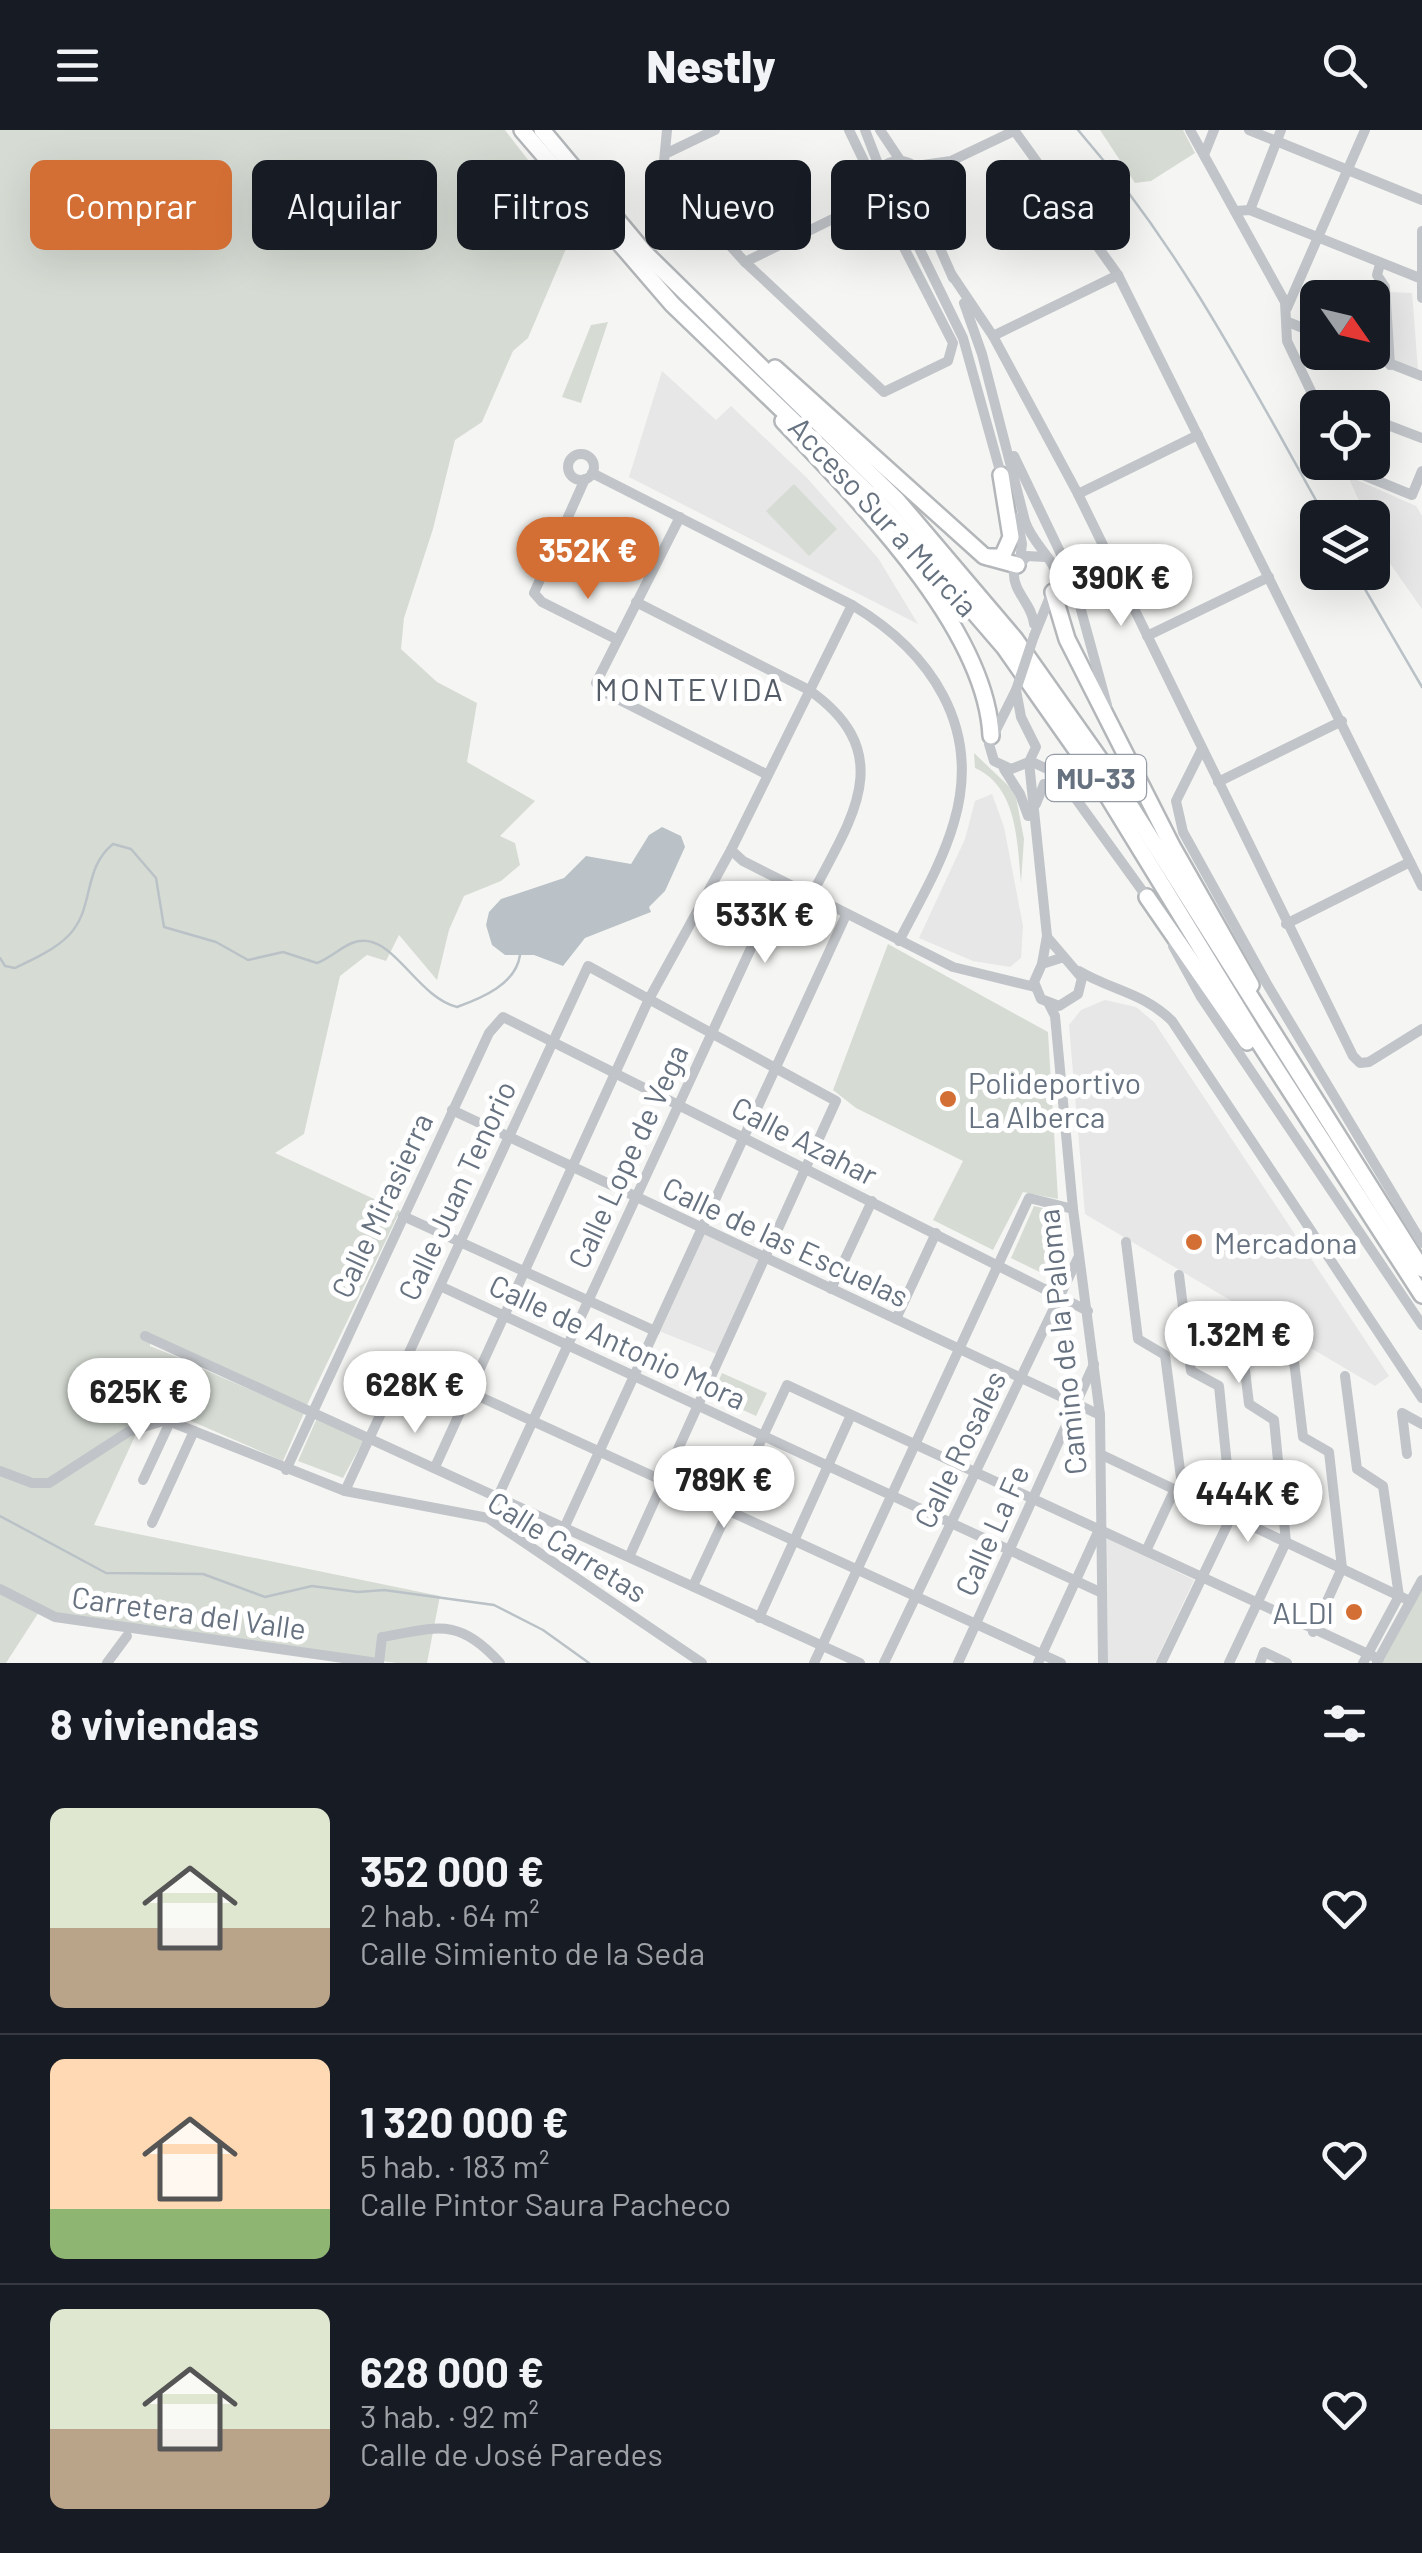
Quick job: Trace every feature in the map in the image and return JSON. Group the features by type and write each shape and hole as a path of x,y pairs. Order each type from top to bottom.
{"highway":[{"name":"Acceso Sur a Murcia","path":"522,130 600,226 749,379 897,522 1034,688 1099,782 1422,1296"},
{"name":"Acceso Sur a Murcia","path":"542,130 622,228 897,500 1015,639 1111,775 1422,1269"},
{"path":"727,335 763,358 826,410 984,556 1018,563"},
{"path":"749,379 890,538 938,605 977,677 993,732"},
{"path":"984,556 1002,556 1012,537 1001,475"},
{"path":"1050,595 1067,639 1172,846 1269,1017 1268,1029"},
{"path":"1147,897 1376,1228"}],"street":[{"path":"667,130 663,172 745,262 878,389 891,390 940,366 953,352 950,335 905,250"},
{"path":"664,154 715,130"},
{"path":"849,130 862,160"},
{"path":"865,130 876,160"},
{"path":"880,130 900,160"},
{"path":"953,160 1014,130 1118,275 1422,886"},
{"path":"1190,130 1287,308 1288,342 1310,390"},
{"path":"1204,156 1214,130"},
{"path":"1249,130 1279,136 1422,200"},
{"path":"1287,308 1364,130"},
{"path":"1250,210 1279,136"},
{"path":"1234,211 1250,210 1420,280"},
{"path":"745,262 831,220"},
{"path":"1422,231 1422,298"},
{"path":"920,250 963,338 1019,525 1018,563 1012,578 1032,613 1034,636"},
{"path":"941,250 977,336 1024,521 1056,569 1016,690 993,732 990,753 1020,794 1036,840"},
{"path":"1379,280 1376,276 1380,264"},
{"path":"992,336 1118,275"},
{"path":"952,276 992,336 1078,494 1286,924 1360,1063 1379,1057 1422,1029"},
{"path":"1288,322 1300,327"},
{"path":"1390,364 1422,376"},
{"path":"1390,425 1420,433"},
{"path":"1004,432 1072,577 1111,722"},
{"path":"1078,494 1198,435"},
{"path":"1378,480 1412,495 1422,471"},
{"path":"616,638 542,602 534,593 588,476 680,517 852,605 882,623 926,664 942,692 959,743 961,790 954,822 899,941"},
{"path":"680,517 616,638 598,676 598,688 766,774"},
{"path":"1018,563 1034,555 1046,558"},
{"path":"1147,636 1269,577"},
{"path":"1021,596 1034,600 1050,595"},
{"path":"636,602 810,690 832,706 852,730 860,750 862,776 855,809 810,896"},
{"path":"435,1468 650,999 731,850 852,605"},
{"path":"1016,690 1036,746 1030,762 1047,936 1035,987"},
{"path":"993,732 1010,722 1027,726"},
{"path":"1218,782 1342,722"},
{"path":"1202,749 1176,801 1183,832 1267,984 1422,1243"},
{"path":"1001,766 1021,768 1030,762 1048,766 1068,787 1147,897 1201,997 1422,1326"},
{"path":"1036,840 1040,788 1050,782 1068,787"},
{"path":"731,850 810,896 953,967 1035,987 1054,1009 1102,984"},
{"path":"1286,924 1410,862"},
{"name":"Calle Lope de Vega","path":"488,1518 782,881"},
{"path":"565,1526 846,914"},
{"path":"1047,936 1061,958 1079,971 1102,984 1145,998 1172,1021 1422,1398"},
{"path":"1017,980 1061,958"},
{"name":"Calle Juan Tenorio","path":"345,1491 588,966 650,999"},
{"path":"1078,994 1079,971"},
{"path":"630,1555 836,1101 650,999"},
{"name":"Camino de la Paloma","path":"1054,1009 1073,1209 1100,1415 1104,1663"},
{"name":"Calle Azahar","path":"499,1018 554,1040 1088,1310"},
{"name":"Calle Mirasierra","path":"286,1470 452,1110 499,1018"},
{"name":"Calle de las Escuelas","path":"452,1110 1100,1415"},
{"path":"814,1663 1029,1198 1073,1209"},
{"path":"831,1289 872,1201"},
{"path":"404,1216 655,1331"},
{"path":"896,1320 936,1234"},
{"path":"1126,1242 1138,1339 1165,1355 1179,1491 1146,1551"},
{"name":"Calle Rosales","path":"884,1663 1079,1256"},
{"path":"1161,1663 1232,1516 1219,1386 1192,1371 1180,1275"},
{"name":"Calle de Antonio Mora","path":"440,1286 1102,1593"},
{"path":"1229,1663 1286,1542 1274,1420 1249,1404 1238,1311"},
{"path":"145,1336 860,1663"},
{"path":"1292,1344 1304,1437 1329,1452 1342,1568 1313,1632"},
{"path":"404,1362 976,1624 1040,1659 1061,1663"},
{"name":"Calle La Fe","path":"958,1663 1094,1364"},
{"path":"1345,1376 1357,1469 1383,1486 1399,1596 1365,1659"},
{"path":"693,1586 786,1385 1100,1529 1365,1659 1378,1661 1422,1580"},
{"path":"1407,1454 1402,1413 1422,1424"},
{"path":"759,1618 851,1415"},
{"path":"0,1471 32,1483 49,1484 128,1432 170,1422"},
{"path":"144,1480 170,1422"},
{"name":"Calle Carretas","path":"170,1422 345,1491 488,1518 702,1663"},
{"path":"152,1523 194,1431"},
{"path":"1102,1454 1410,1601"},
{"path":"1040,1659 1100,1529"},
{"name":"Carretera del Valle","path":"0,1589 55,1617 299,1658 378,1663"},
{"path":"378,1663 382,1636 444,1626 466,1632 500,1663"},
{"path":"107,1663 127,1636"},
{"path":"1260,1663 1264,1652 1288,1663"}],"shaded area":[{"path":"0,130 505,130 528,160 457,160 457,250 565,250 528,338 513,351 482,422 455,440 433,529 404,618 401,649 437,682 477,703 467,762 535,801 500,836 515,843 520,865 501,881 464,896 449,930 437,980 399,935 386,961 367,955 340,976 304,1134 275,1153 400,1211 307,1405 151,1334 150,1346 185,1360 152,1428 136,1434 94,1525 440,1596 427,1663 397,1663 39,1612 6,1663 0,1663"},
{"path":"1100,130 1183,130 1195,153 1151,181 1135,183 1130,175 1130,160 1120,160"},
{"path":"1390,292 1412,293 1418,370 1393,361"},
{"path":"608,322 581,403 562,397 591,325"},
{"path":"662,371 716,420 731,406 807,478 878,558 918,624 629,477"},
{"path":"1350,480 1416,506 1422,516 1422,609 1390,563 1390,500 1359,500"},
{"path":"794,484 837,529 809,556 766,511"},
{"path":"974,753 1015,792 1024,839 1021,883 1013,818 1000,788 975,768"},
{"path":"992,794 1004,827 1023,926 1021,958 1010,967 973,961 919,938 965,839 975,801"},
{"path":"662,827 681,836 685,847 665,891 649,907 651,912 585,938 563,966 534,955 505,955 492,945 486,925 489,912 501,899 564,878 586,856 631,864 649,835"},
{"name":"Polideportivo La Alberca","path":"888,944 1048,1032 1058,1199 1023,1192 993,1250 933,1220 963,1161 856,1108 833,1090"},
{"path":"1105,1000 1136,1007 1154,1022 1389,1376 1375,1386 1085,1214 1069,1025 1081,1010"},
{"path":"1034,1206 1060,1212 1066,1268 1058,1281 1011,1258"},
{"path":"704,1234 762,1260 719,1355 659,1331"},
{"path":"189,1363 304,1413 283,1461 168,1411"},
{"path":"722,1373 767,1393 756,1416 712,1396"},
{"path":"317,1418 364,1439 343,1478 298,1461"},
{"path":"1107,1538 1194,1580 1155,1663 1108,1663"},
{"path":"1422,1580 1422,1663 1377,1663"}],"waterway":[{"path":"1078,130 1116,176 1182,270 1316,500"},
{"path":"1365,590 1422,687"},
{"path":"0,958 5,966 15,968 69,935 82,913 97,865 113,844 131,849 156,878 164,927 216,942 248,960 283,952 317,963 352,943 366,941 391,953 428,990 457,1007 505,982 520,955"},
{"path":"0,1516 106,1573 203,1574 265,1597 312,1586 358,1592 384,1590 494,1605 543,1630 589,1663"}],"place":[{"name":"Polideportivo La Alberca","path":"948,1099"},
{"name":"Mercadona","path":"1194,1242"},
{"name":"ALDI","path":"1354,1612"}],"district":[{"name":"MONTEVIDA","path":"690,688"}]}
